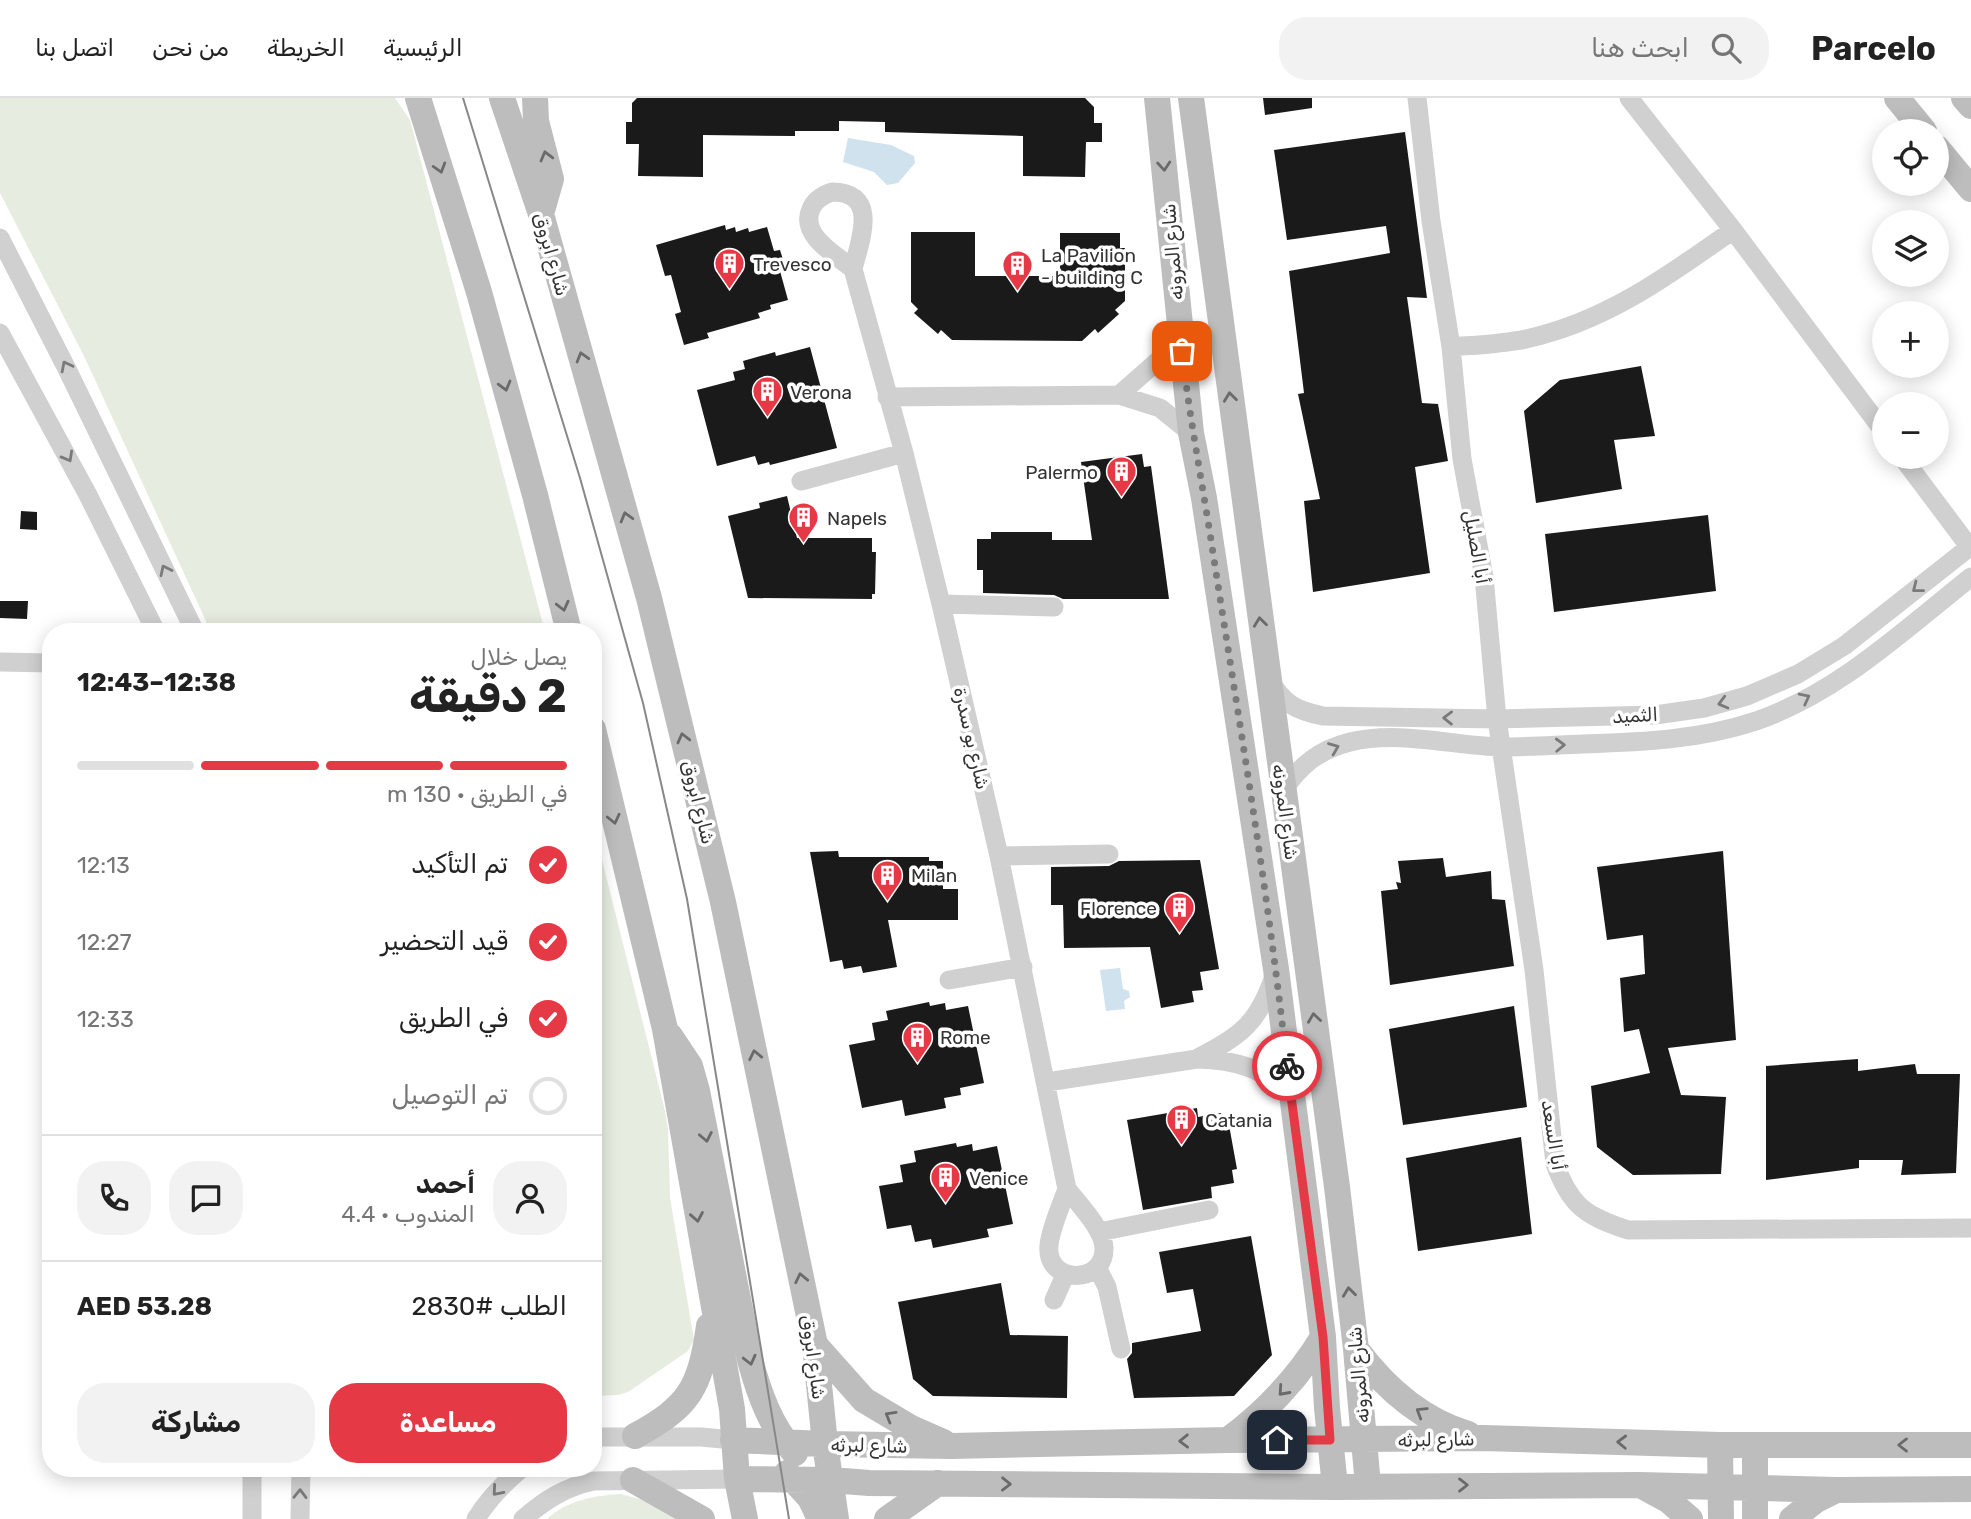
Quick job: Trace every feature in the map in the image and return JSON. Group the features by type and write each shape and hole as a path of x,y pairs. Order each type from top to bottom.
{"street":[{"path":"484,98 530,237 565,297"},
{"name":"شارع ابروق","path":"502,98 541,214 649,598 720,888 815,1345 836,1519"},
{"path":"535,98 536,121 551,179 541,214"},
{"name":"شارع المرونه","path":"1191,98 1337,1187 1356,1349 1368,1486"},
{"name":"أبا الصليل","path":"1416,98 1431,220 1451,347 1464,472 1484,577 1502,747"},
{"path":"1629,98 1733,230 1872,416"},
{"path":"1897,98 1914,119"},
{"path":"1965,98 1971,106"},
{"name":"شارع المرونه","path":"1156,99 1191,433 1208,525 1276,970 1323,1337 1335,1487"},
{"path":"417,100 479,292 535,495 567,623"},
{"path":"1949,163 1971,190"},
{"path":"1451,347 1524,340 1563,329 1605,312 1660,282 1733,230"},
{"path":"0,238 191,623"},
{"name":"شارع بو سدرة","path":"853,269 904,453 941,604 999,856 1068,1189 1099,1232"},
{"path":"1119,395 1170,350 1179,323"},
{"path":"0,333 88,495 152,623"},
{"path":"887,397 1119,395 1160,408 1191,433"},
{"path":"801,481 904,453"},
{"path":"1911,469 1971,547"},
{"name":"الثميد","path":"1267,676 1281,698 1291,706 1314,714 1497,719 1655,715 1704,708 1746,696 1798,674 1844,646 1971,547"},
{"name":"الثميد","path":"1283,791 1304,763 1350,742 1391,738 1502,747 1679,739 1757,720 1799,702 1852,671 1971,577"},
{"path":"941,604 1054,607"},
{"path":"0,662 42,663"},
{"name":"أبا السعد","path":"1502,747 1534,970 1555,1164 1563,1185 1576,1204 1599,1220 1628,1230 1971,1228"},
{"path":"602,766 665,1029 732,1409 737,1479 745,1519"},
{"path":"999,856 1109,855"},
{"path":"949,980 1023,967"},
{"path":"1197,1059 1231,1040 1256,1016 1267,998 1276,970"},
{"path":"665,1029 690,1066 694,1078 757,1385 774,1427 785,1443 805,1463 831,1479"},
{"path":"1047,1082 1197,1059 1215,1059 1248,1066 1264,1073 1291,1096"},
{"name":"شارع بو سدرة","path":"1065,1275 1051,1259 1049,1245 1068,1189"},
{"path":"1054,1300 1065,1275 1085,1275 1097,1267 1104,1248 1099,1232 1209,1210"},
{"path":"1097,1267 1107,1287 1121,1349"},
{"path":"635,1436 679,1408 689,1394 704,1361 712,1304"},
{"path":"1228,1440 1283,1392 1323,1337"},
{"path":"815,1345 864,1400 911,1428 951,1446"},
{"path":"1356,1349 1385,1384 1420,1412 1483,1438"},
{"path":"602,1437 733,1440 780,1467 795,1479 810,1497 820,1519"},
{"name":"شارع لبرثه","path":"733,1440 951,1446 1483,1438 1720,1445 1971,1445"},
{"path":"1720,1445 1721,1519"},
{"path":"1755,1445 1755,1519"},
{"path":"252,1477 252,1519"},
{"path":"300,1519 301,1477"},
{"path":"476,1519 483,1507 511,1477"},
{"path":"523,1519 551,1496 572,1485 594,1481 737,1479"},
{"name":"شارع لبرثه","path":"737,1479 831,1479 869,1483 1335,1487 1639,1485 1836,1490 1971,1489"},
{"path":"633,1480 702,1519"},
{"path":"887,1519 938,1483"},
{"path":"1639,1485 1668,1500 1690,1519"},
{"path":"1792,1519 1816,1500 1836,1490"}],"shaded area":[{"path":"0,98 395,98 410,120 543,623 207,623 84,356 0,193"},
{"path":"602,860 665,1111 670,1198 694,1340 688,1351 628,1392 602,1396"},
{"path":"620,1494 660,1504 685,1519 547,1519 563,1507 581,1500"}],"water":[{"path":"848,138 891,145 914,156 915,163 898,183 887,185 874,172 843,162"},
{"path":"1120,968 1123,989 1129,991 1130,997 1124,1001 1125,1009 1106,1011 1100,970"}],"building":[{"path":"637,98 1085,98 1094,107 1094,123 1102,123 1102,142 1086,142 1085,177 1023,176 1023,136 885,132 885,122 839,121 839,131 795,131 795,136 703,135 703,177 638,176 639,144 626,144 626,122 632,122 632,103"},
{"path":"1263,98 1312,98 1312,108 1265,115"},
{"path":"1405,132 1427,298 1407,297 1422,403 1438,404 1448,461 1415,467 1430,573 1313,592 1304,501 1320,499 1298,394 1304,393 1289,271 1390,253 1386,226 1287,240 1274,150"},
{"name":"Trevesco","path":"725,225 726,230 735,227 736,232 767,227 774,251 780,250 786,269 780,271 788,300 770,305 771,309 758,313 760,318 707,333 709,338 684,345 675,314 681,312 671,275 665,276 656,245"},
{"name":"La Pavilion - building C","path":"911,232 975,232 975,276 1060,276 1060,233 1120,233 1120,248 1125,248 1125,301 1115,310 1119,314 1098,333 1095,329 1082,341 952,340 941,330 938,334 914,313 918,309 911,302"},
{"name":"Verona","path":"810,347 837,448 770,465 769,462 758,465 755,456 717,466 697,390 735,380 733,372 745,369 743,361 775,352 776,356"},
{"path":"1641,366 1655,436 1614,440 1622,489 1536,503 1524,411 1560,380"},
{"name":"Palermo","path":"1142,454 1144,467 1151,466 1169,599 1063,599 1054,595 983,593 983,570 977,570 977,539 991,539 991,532 1052,532 1052,540 1092,540 1081,462"},
{"name":"Napels","path":"787,496 797,538 872,538 872,552 876,552 875,594 872,594 872,599 748,598 728,516 760,508 759,503"},
{"path":"21,511 37,512 37,530 20,529"},
{"path":"1708,515 1716,591 1554,612 1545,534"},
{"path":"0,601 28,601 27,619 0,618"},
{"name":"Milan","path":"838,851 839,857 929,857 929,861 943,861 943,889 958,889 958,920 888,920 897,967 863,973 861,966 844,969 842,960 830,962 810,852"},
{"path":"1723,851 1736,1040 1668,1048 1681,1095 1726,1097 1721,1174 1633,1175 1597,1147 1591,1086 1650,1073 1639,1029 1624,1032 1620,978 1645,974 1643,935 1607,940 1597,867"},
{"path":"1443,858 1446,877 1491,871 1492,899 1505,900 1514,966 1390,985 1381,891 1398,889 1396,882 1401,883 1398,861"},
{"name":"Florence","path":"1200,860 1219,969 1200,972 1203,990 1192,991 1194,1002 1161,1008 1150,947 1064,948 1063,905 1051,905 1051,867 1109,866 1119,861"},
{"name":"Rome","path":"929,1002 930,1006 945,1003 946,1010 968,1006 984,1083 960,1088 961,1095 944,1098 946,1108 905,1116 902,1100 862,1108 849,1045 875,1040 872,1023 888,1020 886,1011"},
{"path":"1514,1006 1527,1107 1403,1125 1389,1029"},
{"path":"1858,1059 1858,1071 1915,1064 1917,1074 1960,1074 1956,1173 1901,1175 1903,1160 1859,1160 1859,1168 1766,1180 1766,1066"},
{"name":"Catania","path":"1197,1108 1198,1117 1221,1113 1224,1126 1229,1125 1237,1169 1232,1170 1234,1183 1211,1187 1212,1198 1143,1210 1127,1120"},
{"path":"1521,1137 1532,1234 1418,1251 1406,1158"},
{"name":"Venice","path":"956,1143 957,1147 972,1144 973,1151 997,1146 1013,1224 987,1229 989,1237 933,1248 931,1239 915,1242 911,1225 887,1229 879,1186 903,1182 900,1165 916,1162 914,1151"},
{"path":"1251,1236 1272,1355 1234,1396 1134,1398 1127,1359 1132,1353 1132,1343 1201,1331 1193,1289 1167,1293 1159,1252"},
{"path":"1001,1283 1010,1335 1068,1336 1067,1398 933,1396 913,1379 898,1302"}],"tram line":[{"path":"463,98 580,478 643,703 687,899 789,1519"}],"way so far":[{"path":"1182,351 1191,433 1204,498 1249,784 1287,1066"}],"place":[{"name":"Trevesco","path":"730,291"},
{"name":"La Pavilion - building C","path":"1018,293"},
{"name":"Verona","path":"767,419"},
{"name":"Palermo","path":"1121,499"},
{"name":"Napels","path":"804,545"},
{"name":"Milan","path":"888,902"},
{"name":"Florence","path":"1180,935"},
{"name":"Rome","path":"917,1064"},
{"name":"Catania","path":"1182,1147"},
{"name":"Venice","path":"946,1205"}],"route":[{"path":"1277,1440 1330,1440 1323,1337 1287,1066"}]}
